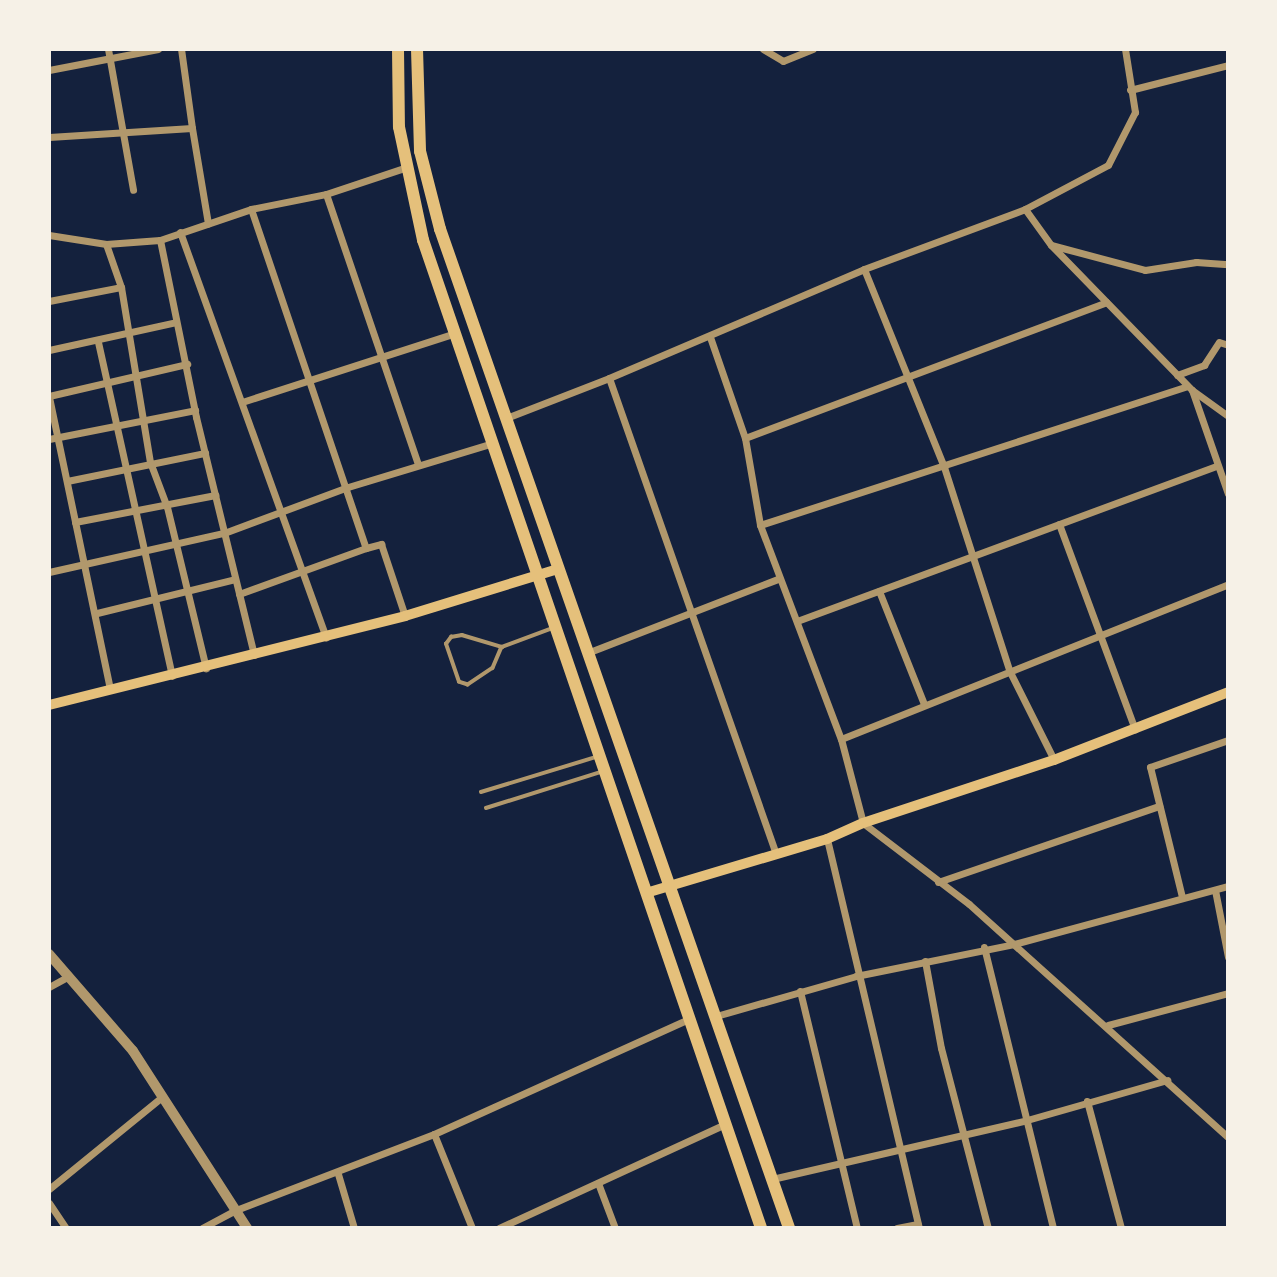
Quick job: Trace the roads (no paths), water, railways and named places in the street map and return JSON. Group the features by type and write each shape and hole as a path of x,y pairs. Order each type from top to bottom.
{"main road":[{"path":"398,49 404,168 455,333 603,755 646,893 761,1228"},
{"path":"416,49 415,105 428,192 789,1228"},
{"path":"49,705 326,638 558,569"},
{"path":"646,893 827,839 863,823 1054,760 1228,692"}],"street":[{"path":"108,49 133,190"},
{"path":"49,70 158,49"},
{"path":"181,49 208,224"},
{"path":"763,49 783,61 813,49"},
{"path":"506,418 710,338 864,269 1025,209 1108,165 1135,112 1125,49"},
{"path":"1130,90 1228,65"},
{"path":"49,137 192,128"},
{"path":"49,235 106,244 160,240 251,209 326,194 404,168"},
{"path":"326,194 418,464"},
{"path":"251,209 306,378 348,487 366,548"},
{"path":"1025,209 1051,245 1189,388 1228,416"},
{"path":"180,232 326,638"},
{"path":"160,240 195,410 254,655"},
{"path":"106,244 121,287 147,420 150,462 167,507 206,668"},
{"path":"1051,245 1145,270 1196,262 1228,264"},
{"path":"864,269 944,467 971,558 1010,672 1054,760"},
{"path":"49,301 121,287"},
{"path":"745,438 1106,302"},
{"path":"49,350 98,342 176,322"},
{"path":"242,402 306,378 455,333"},
{"path":"710,338 745,438 760,525 778,579 797,621 841,739 863,823 1014,944 1108,1025 1228,1137"},
{"path":"98,342 172,676"},
{"path":"1177,375 1204,365 1219,342 1228,345"},
{"path":"110,689 97,613 49,396 187,364"},
{"path":"610,378 776,854"},
{"path":"1189,388 1228,494"},
{"path":"760,525 1189,388"},
{"path":"49,439 195,410"},
{"path":"49,572 144,553 223,533 348,487 494,443"},
{"path":"67,481 127,473 150,462 205,453"},
{"path":"797,621 1216,466"},
{"path":"75,522 167,507 215,495"},
{"path":"1059,524 1135,729"},
{"path":"239,594 381,544 405,616"},
{"path":"97,613 235,579"},
{"path":"587,653 778,579"},
{"path":"841,739 1228,584"},
{"path":"879,591 924,704"},
{"path":"1182,897 1150,767 1228,740"},
{"path":"938,882 1159,806"},
{"path":"827,839 918,1226 897,1228"},
{"path":"716,1016 859,976 985,947 1014,944 1182,897 1228,887"},
{"path":"1215,890 1228,957"},
{"path":"985,947 1053,1228"},
{"path":"49,954 133,1051 247,1228"},
{"path":"925,961 988,1228"},
{"path":"49,987 67,977"},
{"path":"800,991 857,1228"},
{"path":"1108,1025 1228,993"},
{"path":"202,1228 236,1210 338,1174 434,1134 689,1019"},
{"path":"772,1178 1027,1120 1167,1080"},
{"path":"49,1189 162,1097"},
{"path":"1087,1101 1121,1228"},
{"path":"499,1228 725,1124"},
{"path":"434,1134 472,1228"},
{"path":"338,1174 354,1228"},
{"path":"598,1183 615,1228"},
{"path":"49,1203 66,1228"}],"lane":[{"path":"502,647 494,668 468,685 459,682 446,643 462,635 502,647 558,626"},
{"path":"481,792 603,755"},
{"path":"486,807 606,770"}]}
